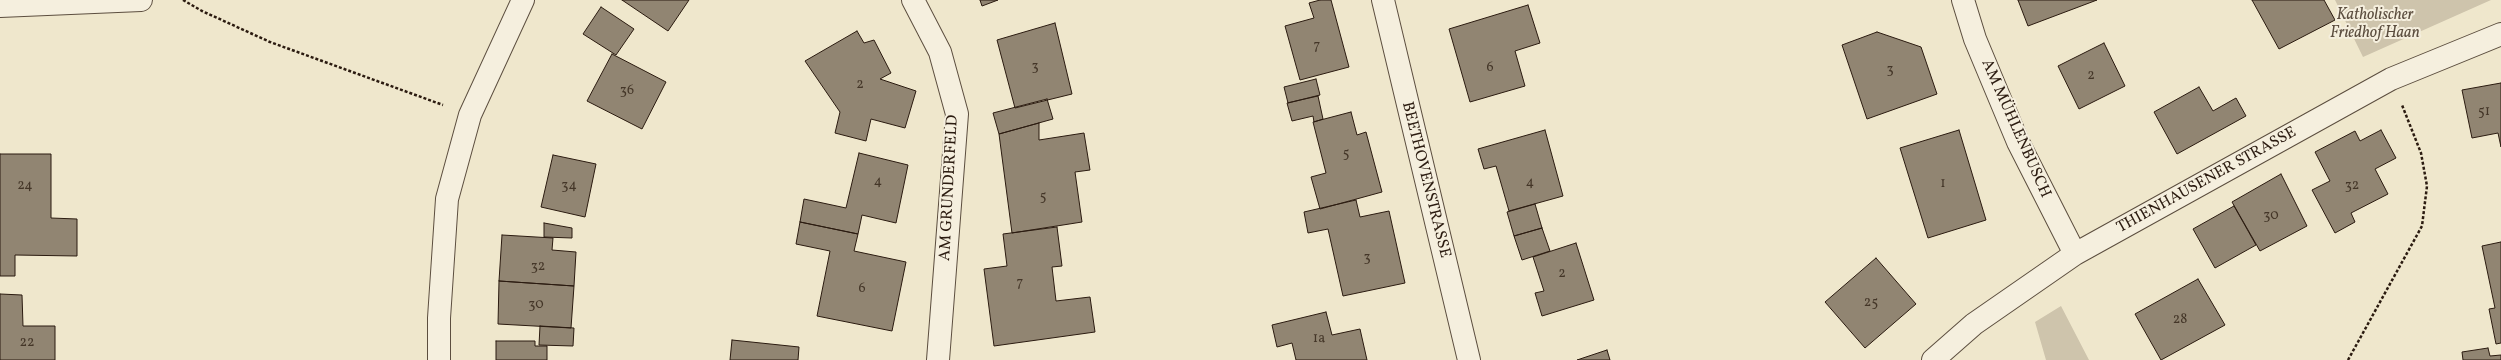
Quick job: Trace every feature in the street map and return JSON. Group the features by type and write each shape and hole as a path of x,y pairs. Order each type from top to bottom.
{"street":[{"path":"0,6 141,0"},
{"path":"439,360 439,318 447,200 470,115 523,0"},
{"name":"AM GRUNDERFELD","path":"913,0 940,52 956,114 938,360"},
{"name":"BEETHOVENSTRASSE","path":"1383,0 1469,360"},
{"name":"AM MÜHLENBUSCH","path":"1963,0 1975,39 2018,142 2075,254"},
{"name":"THIENHAUSENER STRASSE","path":"1933,360 1974,324 2075,254 2391,79 2501,34"}],"path":[{"path":"183,0 202,11 270,42 470,115"},
{"path":"2348,360 2422,226 2427,186 2421,153 2391,79"}],"green space":[{"name":"Katholischer Friedhof Haan","path":"2335,0 2491,0 2363,57"},
{"path":"2061,306 2089,360 2046,360 2035,322"}],"building":[{"path":"622,0 689,0 668,31"},
{"path":"980,0 998,0 982,6"},
{"path":"1320,0 1331,0 1349,67 1300,80 1285,26 1314,18 1309,3"},
{"path":"2018,0 2097,0 2028,26"},
{"path":"2252,0 2324,0 2335,20 2279,49"},
{"path":"1528,5 1540,43 1515,51 1525,86 1470,102 1449,29"},
{"path":"601,7 634,29 616,55 583,34"},
{"path":"1055,23 1072,94 1015,108 997,40"},
{"path":"857,31 864,43 874,40 891,73 880,79 916,91 905,128 871,119 866,141 835,133 840,112 805,61"},
{"path":"1877,32 1921,47 1937,94 1867,119 1842,45"},
{"path":"2104,43 2125,86 2079,109 2058,66"},
{"path":"612,54 666,82 642,129 587,101"},
{"path":"1316,79 1320,95 1288,103 1284,87"},
{"path":"2501,83 2501,147 2498,133 2472,138 2462,90"},
{"path":"2199,87 2213,111 2236,98 2246,116 2177,154 2154,112"},
{"path":"1318,96 1323,119 1314,122 1313,116 1292,121 1287,103"},
{"path":"1047,99 1053,119 999,134 993,113"},
{"path":"1351,112 1357,135 1366,132 1382,192 1320,209 1311,177 1326,173 1313,122"},
{"path":"1039,123 1039,140 1084,133 1090,170 1075,172 1082,222 1012,233 999,134"},
{"path":"1545,130 1563,196 1509,211 1496,166 1484,169 1478,149"},
{"path":"1959,130 1986,220 1928,238 1900,148"},
{"path":"2381,130 2396,158 2375,169 2388,194 2351,213 2355,222 2335,233 2312,190 2330,181 2315,152 2355,131 2360,141"},
{"path":"859,153 908,165 896,223 862,215 858,234 800,222 804,199 846,208"},
{"path":"0,154 51,154 51,218 77,219 77,256 15,255 15,276 0,276"},
{"path":"553,155 596,164 585,217 541,207"},
{"path":"2281,174 2307,226 2260,251 2232,202"},
{"path":"1356,200 1360,217 1389,211 1405,283 1343,296 1328,229 1308,233 1304,212"},
{"path":"1535,204 1542,228 1514,236 1507,212"},
{"path":"2234,206 2256,245 2215,268 2193,229"},
{"path":"800,222 858,234 854,251 906,262 892,331 817,316 830,251 796,244"},
{"path":"544,223 572,228 572,238 544,237"},
{"path":"1057,227 1062,266 1052,267 1056,301 1090,297 1095,332 994,346 984,269 1007,266 1003,234"},
{"path":"1542,228 1550,251 1522,260 1514,236"},
{"path":"502,235 553,238 552,250 576,252 574,286 499,281"},
{"path":"2501,242 2501,343 2496,344 2489,309 2495,308 2482,246"},
{"path":"1576,243 1594,300 1542,316 1535,293 1544,291 1533,257"},
{"path":"1876,258 1916,304 1865,348 1825,302"},
{"path":"2198,279 2225,325 2161,360 2135,314"},
{"path":"499,281 574,286 571,328 498,324"},
{"path":"0,294 22,295 23,326 55,326 55,360 0,360"},
{"path":"1326,312 1332,335 1360,329 1367,360 1296,360 1292,343 1277,347 1272,325"},
{"path":"540,326 574,328 573,346 539,345"},
{"path":"732,340 799,347 798,360 730,360"},
{"path":"496,341 535,341 535,346 547,346 547,360 496,360"},
{"path":"2488,348 2490,356 2501,355 2501,360 2463,360 2462,352"},
{"path":"1607,350 1610,360 1577,360"}]}
